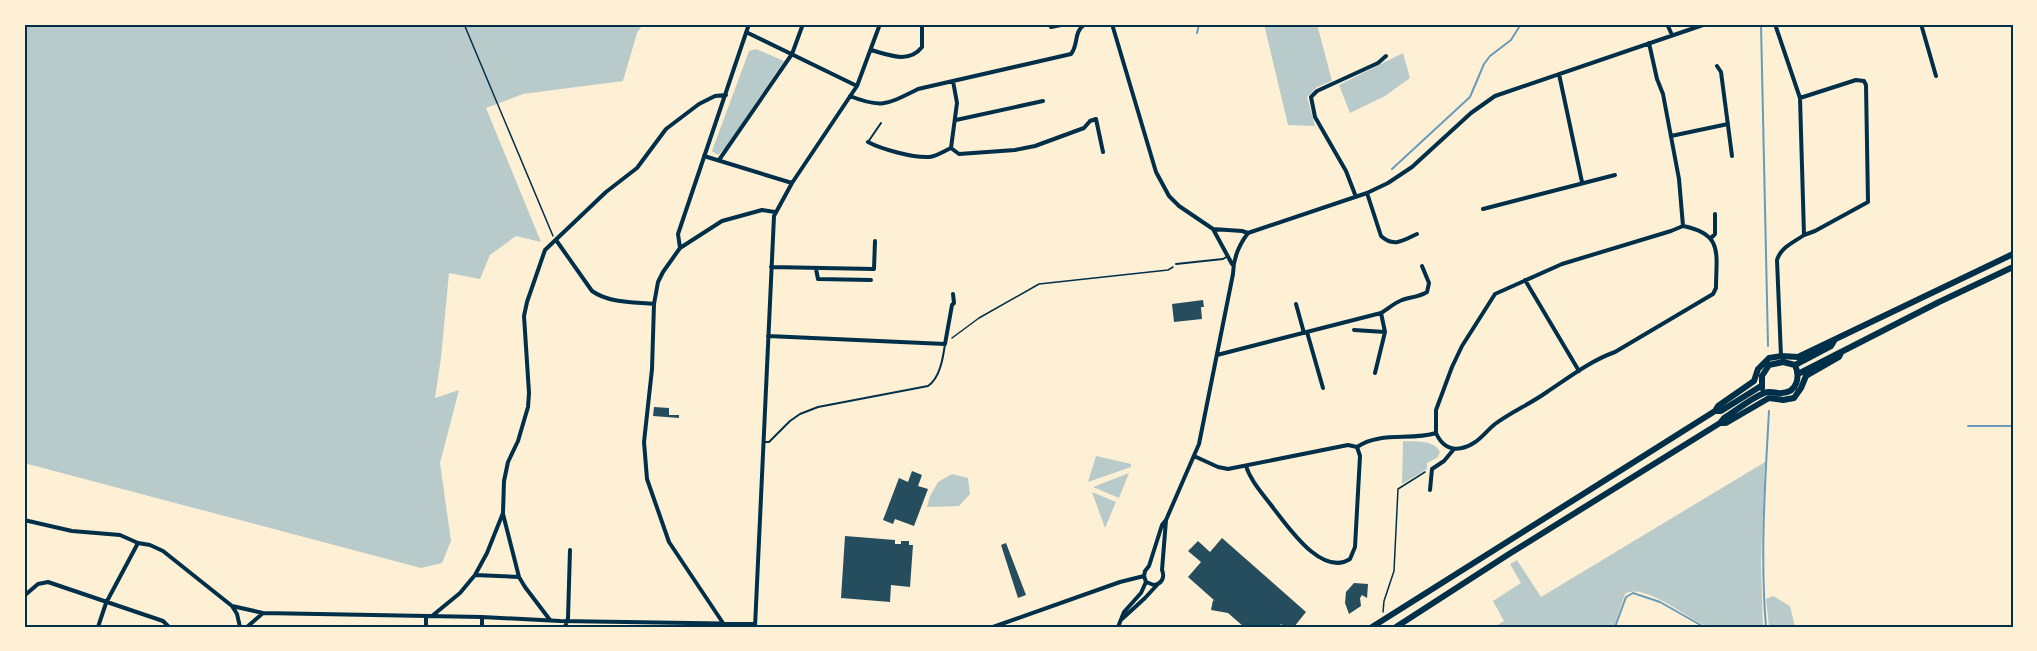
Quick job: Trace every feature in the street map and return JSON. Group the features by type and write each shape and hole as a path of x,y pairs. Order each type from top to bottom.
{"main road":[{"path":"1372,627 1715,411 1718,406 1754,381 1758,369 1766,360 1781,356 1798,357 2013,254"},
{"path":"1798,374 2013,267"},
{"path":"1765,392 1762,376 1769,365 1783,362 1794,365 1831,346 1834,341"},
{"path":"1765,392 1783,400 1794,398 1806,376 1839,357 1841,353"},
{"path":"1715,411 1765,392 1790,391 1797,382 1798,374 1794,365"},
{"path":"1396,627 1518,548 1720,423 1726,423 1765,392"}],"street":[{"path":"680,248 678,234 748,33 749,24"},
{"path":"719,160 792,54 803,24"},
{"path":"232,606 263,613 482,617 550,620 566,624 723,623 755,626 775,212 856,86 880,24"},
{"path":"871,50 900,58 911,56 922,47 922,24"},
{"path":"1051,27 1066,24"},
{"path":"850,96 866,102 882,104 894,101 918,89 1071,54 1076,48 1077,33 1085,24"},
{"path":"1112,24 1156,172 1169,196 1179,206 1212,229 1233,264"},
{"path":"1667,24 1672,35"},
{"path":"1212,229 1248,233 1367,193 1401,176 1483,103 1506,92 1706,24"},
{"path":"1775,24 1800,98 1804,235"},
{"path":"1921,24 1936,76"},
{"path":"748,33 856,86"},
{"path":"1649,43 1657,79 1663,94 1671,136 1679,180 1683,226"},
{"path":"1356,197 1346,171 1315,117 1311,97 1317,91 1378,63 1386,56"},
{"path":"1717,66 1721,72 1732,156"},
{"path":"1559,74 1582,182"},
{"path":"1781,356 1777,260 1779,253 1804,235 1868,202 1866,85 1864,81 1856,80 1800,98"},
{"path":"951,148 957,103 953,81"},
{"path":"550,620 519,577 503,513 504,481 508,462 518,441 528,406 524,316 545,250 606,192 637,168 666,129 699,104 715,96 726,95"},
{"path":"956,120 1043,101"},
{"path":"951,148 959,154 1016,150 1035,146 1084,128 1090,121 1096,119 1103,152"},
{"path":"1671,136 1728,124"},
{"path":"868,142 884,149 922,157 934,156 951,148"},
{"path":"704,156 792,183"},
{"path":"1483,208 1615,175"},
{"path":"1367,193 1381,236 1385,240 1398,243 1417,234"},
{"path":"723,623 669,542 647,479 644,441 652,369 654,304 658,282 668,262 680,248 722,221 762,210 775,212"},
{"path":"1711,238 1715,234 1715,214"},
{"path":"1683,226 1711,238 1716,250 1716,288 1713,294 1615,352 1579,370 1495,424 1484,437 1464,448 1454,449 1444,446 1436,434 1436,410 1462,346 1495,294 1562,264 1683,226"},
{"path":"1157,585 1146,582 1145,571 1149,567 1162,525 1194,456 1203,427 1233,264 1248,233"},
{"path":"556,240 592,291 612,300 654,304"},
{"path":"771,267 874,269 875,241"},
{"path":"1217,355 1381,313 1402,300 1427,292 1429,283 1422,266"},
{"path":"816,269 818,279 871,280"},
{"path":"1525,280 1579,370"},
{"path":"768,336 946,343 954,303 953,294"},
{"path":"1296,304 1323,388"},
{"path":"1375,373 1386,327 1381,313"},
{"path":"1354,330 1385,332"},
{"path":"1194,456 1223,469 1348,445 1357,447 1365,442 1385,437 1436,434"},
{"path":"1246,466 1252,479 1300,543 1330,562 1340,564 1350,559 1356,547 1360,456 1357,447"},
{"path":"1430,490 1432,469 1454,449"},
{"path":"432,616 460,592 475,575 488,553 503,513"},
{"path":"24,520 72,531 120,535 163,551 232,606 237,614 240,627"},
{"path":"1122,620 1163,578 1166,520"},
{"path":"98,627 106,603 138,543"},
{"path":"566,624 570,550"},
{"path":"1149,567 1156,566 1162,570"},
{"path":"475,575 519,577"},
{"path":"993,627 1006,625 1116,584 1144,576"},
{"path":"24,596 38,584 48,582 164,621 169,627"},
{"path":"1118,627 1127,607 1141,593 1146,582"},
{"path":"248,627 263,613"},
{"path":"426,616 426,627"},
{"path":"482,617 482,627"}],"lane":[{"path":"868,142 881,123"},
{"path":"1176,264 1223,259 1228,256"},
{"path":"763,445 800,414 818,407 928,386 935,382 946,343"}],"path":[{"path":"464,24 549,231 556,240"},
{"path":"946,343 987,313 1039,284 1168,270 1176,264"},
{"path":"1383,619 1384,601 1394,572 1398,489 1426,472 1431,472"}],"shaded area":[{"path":"24,24 643,24 637,33 623,81 523,94 486,108 541,242 516,236 490,255 480,279 449,273 435,398 459,390 440,463 451,541 442,563 421,568 24,463"},
{"path":"1264,24 1317,24 1332,81 1317,87 1307,97 1315,126 1288,125"},
{"path":"756,49 784,61 718,155 712,151 749,51"},
{"path":"1403,53 1410,78 1385,96 1350,113 1339,85"},
{"path":"1403,441 1429,443 1440,452 1437,458 1427,463 1427,469 1402,484"},
{"path":"1096,456 1131,464 1131,467 1088,482"},
{"path":"1765,462 1761,562 1763,627 1706,626 1654,597 1633,592 1625,594 1614,627 1494,627 1504,621 1493,601 1521,583 1510,564 1517,560 1541,597"},
{"path":"1129,473 1119,498 1093,487"},
{"path":"952,474 968,478 970,494 959,506 927,507 938,482"},
{"path":"1092,492 1116,502 1105,528"},
{"path":"1773,596 1790,606 1795,627 1769,627 1766,599"}],"building":[{"path":"1203,300 1202,319 1174,322 1172,304"},
{"path":"654,407 669,408 669,415 679,415 679,418 653,416"},
{"path":"912,471 922,475 918,486 928,489 914,526 895,519 893,524 883,520 899,478 908,482"},
{"path":"845,536 895,540 895,544 909,541 909,545 913,545 910,587 891,585 890,602 841,598"},
{"path":"1222,538 1306,612 1294,627 1285,627 1281,624 1279,627 1244,627 1228,613 1211,610 1213,600 1215,601 1188,577 1201,562 1188,551 1198,541 1210,552"},
{"path":"1006,543 1026,595 1018,598 1001,545"},
{"path":"1354,583 1368,584 1367,598 1362,595 1361,606 1349,614 1345,603 1346,592"}],"waterway":[{"path":"1197,33 1199,24"},
{"path":"1392,169 1470,97 1484,64 1490,56 1511,40 1521,24"},
{"path":"1761,24 1768,346"},
{"path":"1766,627 1763,546 1769,411"},
{"path":"1968,426 2013,426"},
{"path":"1615,627 1626,597 1633,593 1660,602 1704,627"}]}
